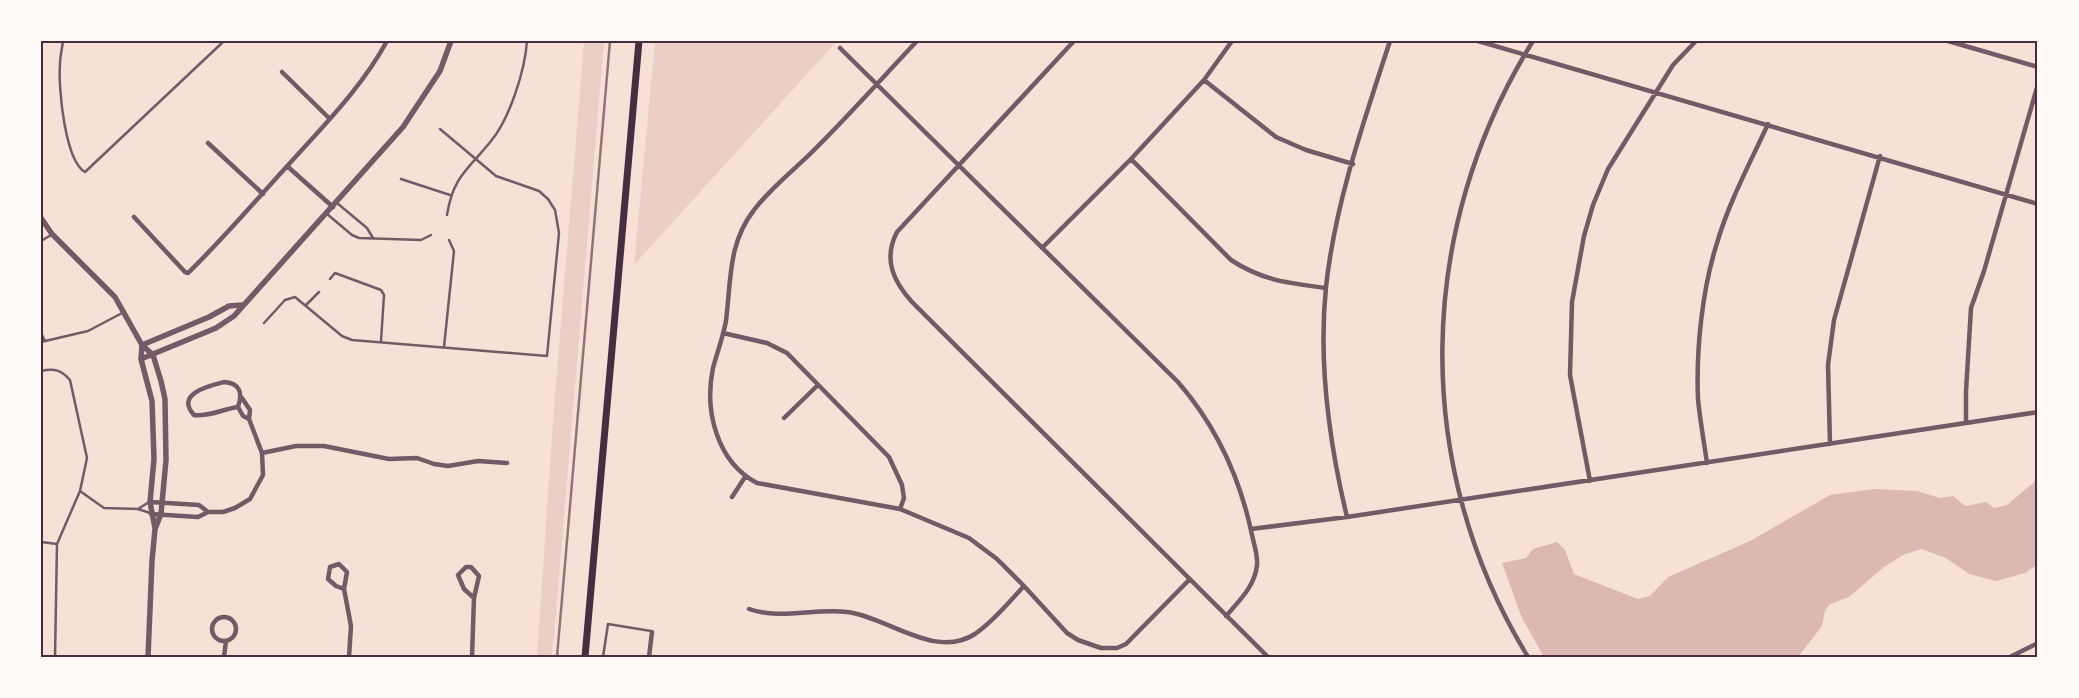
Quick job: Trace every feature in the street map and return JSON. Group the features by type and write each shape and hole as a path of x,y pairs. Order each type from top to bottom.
{"main road":[{"path":"585,657 639,41"}],"street":[{"path":"134,217 188,273 215,247 330,119 372,70 387,41"},
{"path":"141,359 216,328 234,316 403,127 440,71 452,41"},
{"path":"916,41 820,144 754,209 739,233 734,249 723,333 713,370 712,413 722,451 733,467 745,477 771,487 900,509 969,538 997,559 1067,633 1092,646 1109,649 1126,644 1190,580"},
{"path":"1074,41 898,232 892,241 890,257 895,279 912,302 1268,657"},
{"path":"1042,248 1131,159 1204,80 1232,41"},
{"path":"1346,517 1337,477 1326,405 1324,360 1326,288 1340,208 1390,41"},
{"path":"1478,41 1880,156 2038,204"},
{"path":"1528,657 1482,562 1451,461 1444,404 1442,339 1444,291 1449,261 1472,168 1500,98 1533,41"},
{"path":"1590,481 1582,447 1570,375 1575,280 1593,205 1608,169 1655,91 1673,65 1696,41"},
{"path":"1948,41 2038,67"},
{"path":"840,48 1192,398 1224,447 1236,476 1251,529 1258,564 1253,582 1226,616"},
{"path":"282,72 330,119"},
{"path":"1204,80 1276,137 1306,150 1353,164"},
{"path":"1966,423 1971,308 2038,84"},
{"path":"1707,463 1698,389 1699,342 1708,283 1716,245 1726,216 1768,124"},
{"path":"208,143 263,194"},
{"path":"1830,444 1828,365 1834,320 1880,156"},
{"path":"1131,159 1231,260 1250,272 1275,281 1326,288"},
{"path":"287,166 335,205"},
{"path":"42,221 52,234 115,297 142,345 153,355 165,399 166,460 161,514 155,529"},
{"path":"142,345 209,317 229,306 242,305"},
{"path":"723,333 780,348 818,385 889,457 902,485 904,498 900,509"},
{"path":"142,345 141,359 152,401 154,459 150,502 155,529 148,657"},
{"path":"151,514 198,517 208,512 223,512 235,508 250,499 264,475 262,453 249,419 250,410 242,398 239,389 233,383 224,382 208,386 194,393 188,405 194,415 204,417 222,410 238,407"},
{"path":"784,418 818,385"},
{"path":"238,407 242,398"},
{"path":"238,407 243,416 249,419"},
{"path":"1251,529 1590,481 2038,412"},
{"path":"262,453 296,446 324,446 389,459 418,458 434,464 448,466 478,461 507,463"},
{"path":"732,497 745,477"},
{"path":"150,502 199,505 208,512"},
{"path":"344,589 336,586 328,579 330,567 339,564 347,572 344,589 351,626 349,657"},
{"path":"472,657 474,598 480,576 471,567 466,567 458,575 459,581 474,598"},
{"path":"749,609 766,615 822,610 850,612 873,617 932,641 958,641 974,634 1024,586"},
{"path":"222,618 233,621 236,628 233,638 226,641 219,640 213,632 214,623 222,618"},
{"path":"649,657 652,632"},
{"path":"224,657 226,641"},
{"path":"2010,657 2038,643"}],"lane":[{"path":"63,41 59,65 64,119 76,164 85,172 224,41"},
{"path":"447,215 450,195 459,178 491,141 501,126 526,61 528,41"},
{"path":"264,323 289,298 298,299 342,336 352,340 547,356 559,233 556,210 539,191 496,176 440,130"},
{"path":"401,179 450,195"},
{"path":"335,205 367,228 373,238"},
{"path":"327,214 352,235 421,240 431,235"},
{"path":"41,241 52,234"},
{"path":"444,347 454,251 449,240"},
{"path":"330,279 335,273 381,290 384,295 382,341"},
{"path":"306,305 318,292"},
{"path":"41,342 88,331 124,312"},
{"path":"41,333 46,341"},
{"path":"41,371 54,368 63,372 70,380 88,458 80,491 57,544 55,657"},
{"path":"80,491 104,508 138,509 151,514"},
{"path":"138,509 150,502"},
{"path":"41,542 57,544"},
{"path":"603,657 608,624 652,632"}],"shaded area":[{"path":"584,41 604,41 554,637 551,657 537,657 553,421"},
{"path":"655,41 837,41 634,265"},
{"path":"2038,479 2038,564 2025,573 1996,581 1969,574 1946,558 1921,549 1903,555 1884,567 1849,597 1830,604 1825,611 1822,626 1798,657 1544,657 1522,618 1502,563 1526,558 1533,549 1557,542 1565,550 1574,574 1638,599 1650,596 1668,577 1750,541 1830,495 1874,489 1917,491 1940,498 1953,496 1965,506 1986,502 1994,508 2007,505"}],"railway":[{"path":"557,657 610,41"}]}
